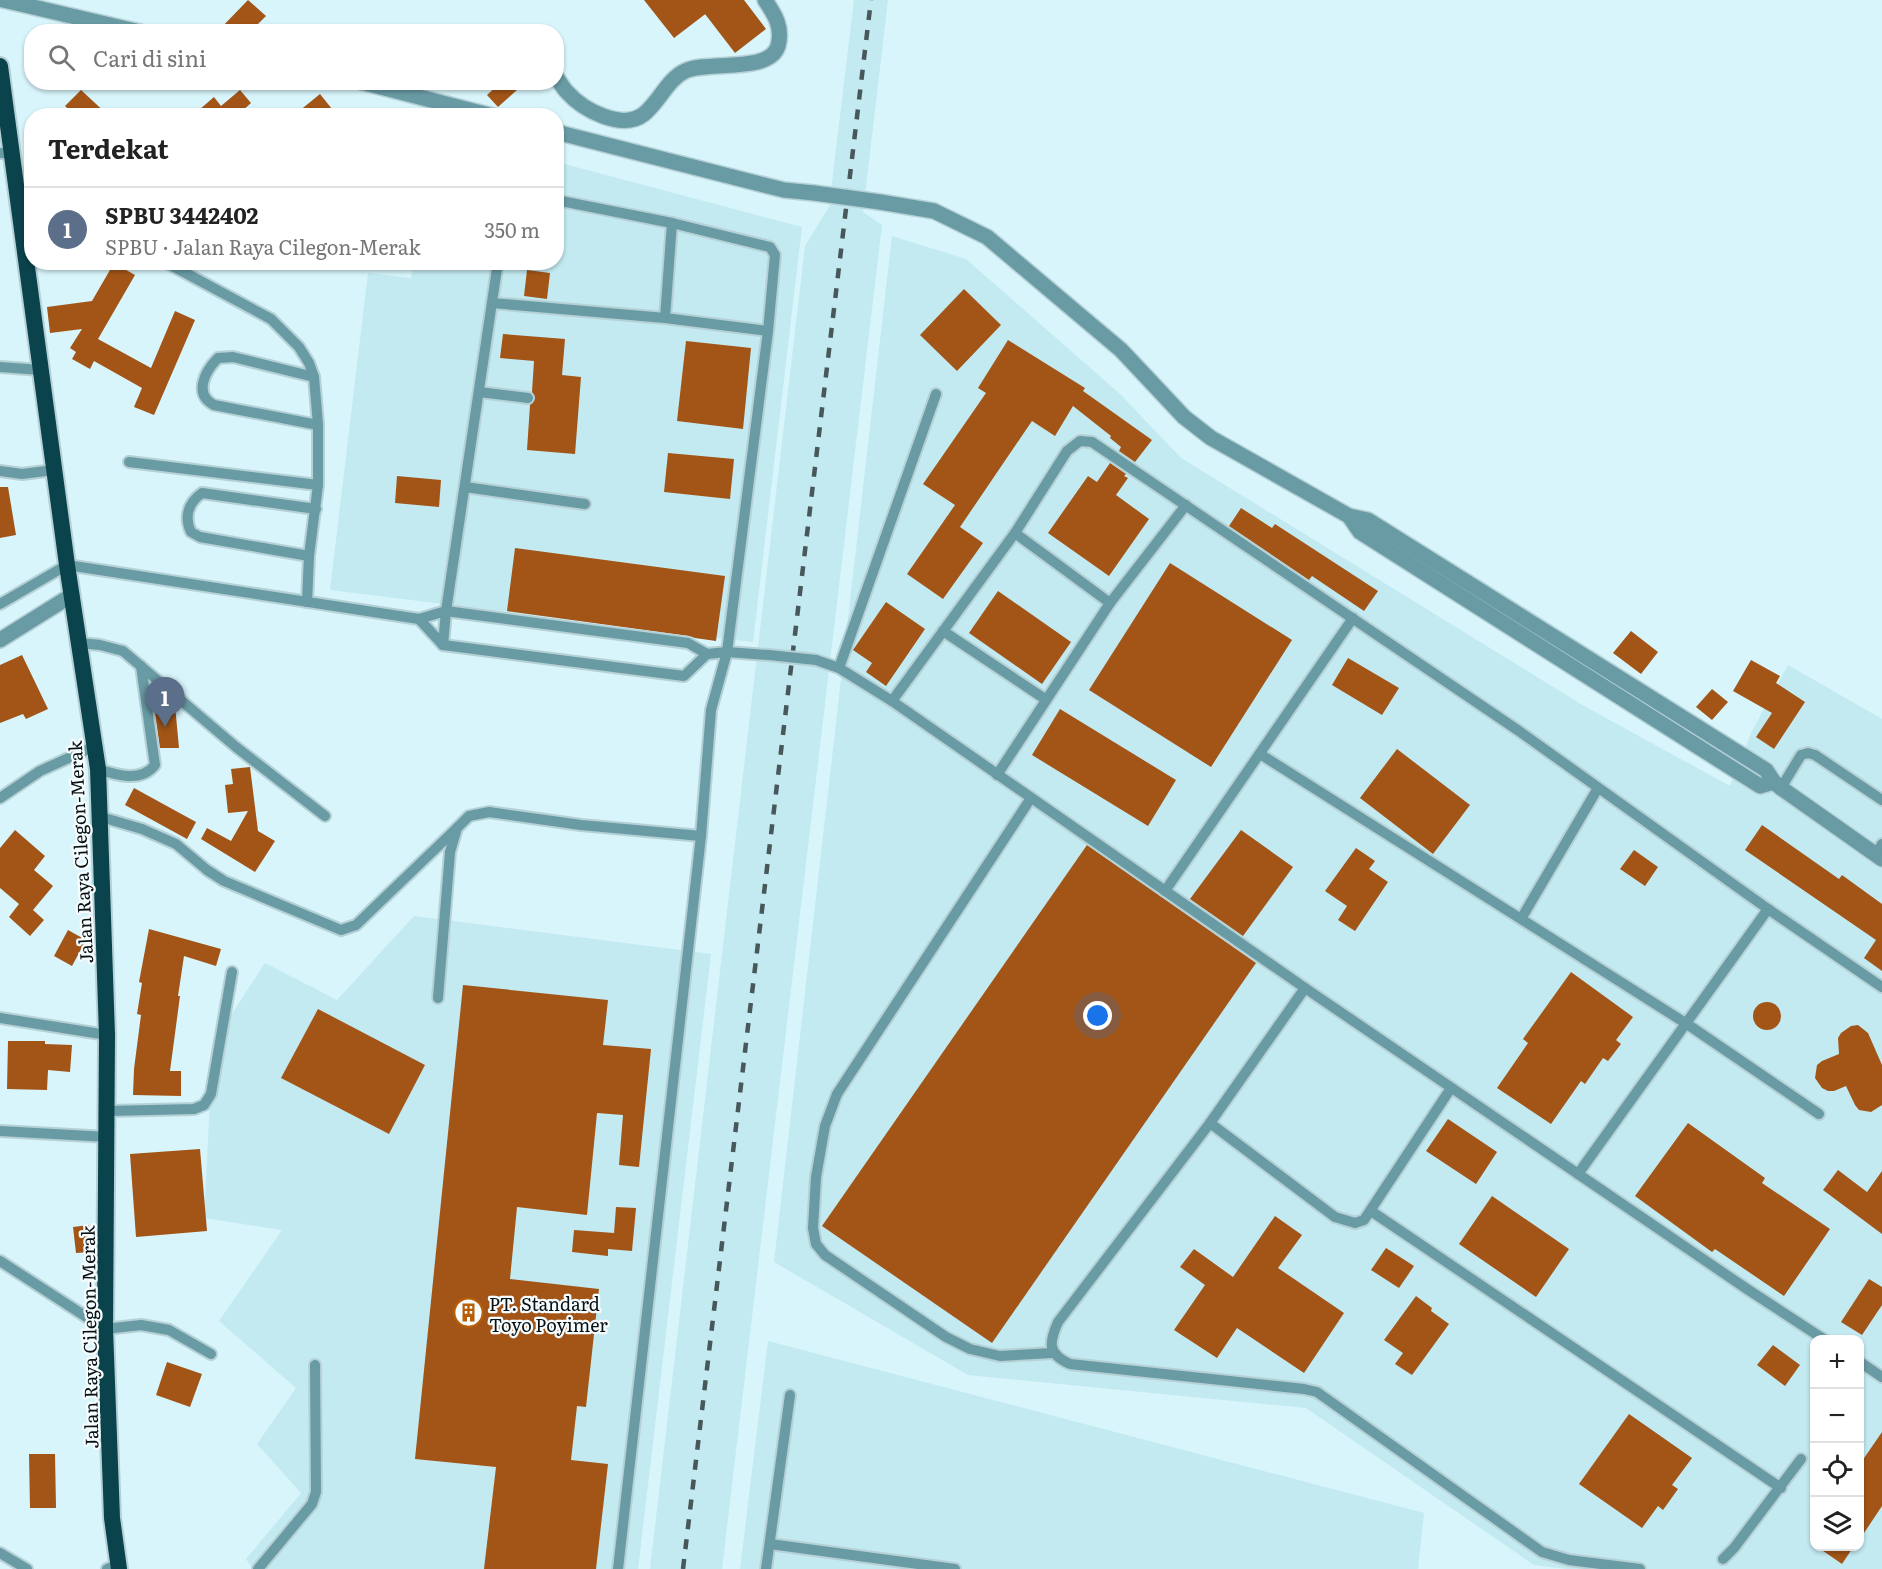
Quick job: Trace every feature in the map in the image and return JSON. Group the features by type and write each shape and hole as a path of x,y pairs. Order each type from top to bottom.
{"highway":[{"name":"Jalan Raya Cilegon-Merak","path":"0,66 6,153 24,200"},
{"name":"Jalan Raya Cilegon-Merak","path":"31,270 54,470 98,769 108,1111 105,1329 115,1567"}],"street":[{"path":"3,0 22,2 109,24"},
{"path":"564,88 586,107 602,115 632,121 643,115 684,71 702,66 754,63 767,59 776,51 780,28 765,0"},
{"path":"413,90 468,108"},
{"path":"564,134 784,190 934,210 987,237 1121,350 1184,417 1210,438 1349,516 1360,532 1760,786 1777,785 1880,852"},
{"path":"0,640 72,595"}],"lane":[{"path":"564,202 672,223 770,247 775,255 768,332 727,652 711,710 701,836 618,1569"},
{"path":"665,318 672,223"},
{"path":"180,270 271,319 299,347 309,363 314,377 318,425 318,485 309,556 307,602"},
{"path":"443,645 446,611 497,270"},
{"path":"492,303 665,318 768,332"},
{"path":"314,377 232,357 218,358 210,366 204,378 202,393 206,401 214,405 318,425"},
{"path":"0,367 41,370"},
{"path":"479,393 528,398"},
{"path":"839,668 936,394"},
{"path":"892,702 1016,533 1067,451 1080,441 1092,442 1353,618 1882,987"},
{"path":"129,462 318,485"},
{"path":"0,471 22,474 54,470"},
{"path":"465,487 585,504"},
{"path":"309,556 200,537 190,532 186,521 191,503 202,493 316,509"},
{"path":"997,776 1045,699 1110,603 1186,505"},
{"path":"1016,533 1110,603"},
{"path":"0,604 67,565 419,619 446,611 688,644 707,654 727,652 769,655 816,660 839,668 892,702 1451,1088 1816,1335"},
{"path":"1165,891 1353,618"},
{"path":"419,619 443,645 684,676 707,654"},
{"path":"943,631 1045,699"},
{"path":"80,643 123,651 236,747 325,816"},
{"path":"98,769 127,776 147,772 155,765 141,666"},
{"path":"0,798 40,771 95,746"},
{"path":"1777,785 1801,755 1808,753 1882,800"},
{"path":"1260,754 1687,1023 1819,1114"},
{"path":"1521,919 1598,788"},
{"path":"1031,798 837,1094 825,1126 816,1177 813,1228 816,1244 825,1255 946,1337 970,1349 1000,1356 1053,1353"},
{"path":"101,817 142,829 176,844 224,881 341,930 356,925 469,816 489,812 581,825 701,836"},
{"path":"438,998 450,852 457,828"},
{"path":"1578,1174 1768,909"},
{"path":"108,1111 194,1109 204,1105 211,1094 232,972"},
{"path":"1305,988 1210,1123 1059,1322 1052,1341 1053,1353 1059,1360 1070,1364 1317,1392 1542,1552 1569,1560 1640,1569"},
{"path":"0,1018 107,1035"},
{"path":"1210,1123 1335,1217 1355,1223 1364,1221 1451,1088"},
{"path":"0,1131 108,1137"},
{"path":"1371,1210 1781,1488"},
{"path":"0,1261 105,1329 141,1325 169,1330 211,1354"},
{"path":"258,1569 312,1504 316,1492 315,1365"},
{"path":"1864,1369 1882,1377"},
{"path":"766,1569 790,1395"},
{"path":"1723,1559 1734,1548 1801,1460"},
{"path":"770,1544 955,1569"},
{"path":"0,1553 27,1569"}],"shaded area":[{"path":"854,0 888,0 863,212 882,225 722,1569 650,1569 805,246 829,207"},
{"path":"564,164 802,227 753,642 330,590 368,273 411,278 413,270 564,270"},
{"path":"892,236 966,259 1120,394 1181,458 1584,706 1730,786 1752,731 1788,665 1882,719 1882,1569 1567,1569 1534,1565 1306,1408 968,1375 774,1262"},
{"path":"414,916 711,954 638,1569 253,1569 246,1559 301,1493 257,1444 296,1388 219,1321 282,1230 204,1218 213,1043 265,963 337,1000"},
{"path":"768,1341 1424,1513 1418,1569 740,1569"}],"building":[{"path":"248,0 266,16 258,24 225,24"},
{"path":"644,0 744,0 766,29 735,53 705,14 674,38"},
{"path":"81,90 100,108 67,108 65,106"},
{"path":"240,90 251,103 246,108 201,108 214,97 221,106"},
{"path":"492,90 517,90 498,107 487,95"},
{"path":"320,94 331,108 303,108"},
{"path":"110,270 126,270 135,275 98,339 151,368 175,311 195,320 154,415 134,407 142,388 94,361 90,369 72,359 76,352 70,348 82,329 50,333 47,307 92,301"},
{"path":"527,270 550,273 547,299 524,296"},
{"path":"964,289 1001,325 957,371 920,335"},
{"path":"503,334 565,339 562,375 581,377 575,454 527,450 530,405 535,398 532,392 534,361 500,358"},
{"path":"1008,340 1085,388 1083,391 1152,440 1135,462 1119,451 1121,447 1110,438 1111,436 1073,406 1055,436 1032,421 960,527 983,543 943,599 907,574 955,505 923,484 986,393 978,388"},
{"path":"686,341 751,348 743,429 677,421"},
{"path":"668,453 734,459 730,499 664,492"},
{"path":"1110,463 1128,478 1116,495 1149,519 1109,576 1048,533 1088,476 1097,482"},
{"path":"397,476 441,480 439,507 395,503"},
{"path":"0,487 8,487 16,535 0,538"},
{"path":"1241,508 1272,528 1275,524 1378,591 1364,611 1312,576 1309,580 1229,526"},
{"path":"515,548 725,576 716,641 507,611"},
{"path":"1170,563 1292,640 1211,767 1089,690"},
{"path":"998,591 1071,642 1042,684 969,633"},
{"path":"886,602 925,629 886,686 866,672 872,663 853,650"},
{"path":"1631,631 1658,652 1641,674 1613,653"},
{"path":"22,655 48,709 26,719 23,714 0,723 0,665"},
{"path":"1348,658 1399,688 1382,715 1332,685"},
{"path":"1751,660 1780,676 1776,683 1805,702 1774,749 1756,737 1772,713 1733,691"},
{"path":"1712,689 1728,702 1712,720 1696,707"},
{"path":"173,703 179,748 160,748 154,706"},
{"path":"1060,709 1176,780 1148,826 1032,755"},
{"path":"1397,749 1470,805 1433,854 1360,798"},
{"path":"250,767 258,831 275,841 255,872 201,839 207,828 231,841 248,811 228,813 225,785 233,784 231,769"},
{"path":"134,788 196,822 187,839 125,805"},
{"path":"1762,825 1839,879 1842,875 1882,904 1882,971 1864,958 1876,940 1745,850"},
{"path":"15,830 45,856 34,870 53,886 33,910 44,920 30,936 9,917 19,904 0,888 0,848"},
{"path":"1241,830 1293,867 1243,936 1190,899"},
{"path":"1087,845 1256,963 992,1343 822,1226"},
{"path":"1356,848 1375,861 1369,869 1388,882 1355,931 1338,920 1347,906 1325,891"},
{"path":"1634,850 1658,867 1645,886 1620,869"},
{"path":"149,929 221,949 216,966 184,956 170,1071 181,1071 181,1096 133,1095 141,1015 137,1014 142,983 139,982"},
{"path":"68,930 86,940 72,966 54,956"},
{"path":"1571,972 1633,1017 1616,1040 1621,1044 1608,1061 1603,1058 1585,1084 1581,1081 1551,1124 1497,1088 1528,1043 1523,1039"},
{"name":"PT. Standard Toyo Poyimer","path":"463,985 608,1000 603,1045 651,1049 639,1167 619,1165 623,1115 597,1113 587,1215 517,1207 510,1279 599,1289 586,1407 577,1406 571,1460 608,1464 596,1569 484,1569 496,1467 415,1459"},
{"path":"1767,1002 1777,1006 1781,1016 1777,1026 1767,1030 1757,1026 1753,1016 1757,1006"},
{"path":"318,1009 425,1065 389,1134 281,1078"},
{"path":"1858,1025 1868,1033 1882,1065 1882,1105 1871,1112 1859,1110 1846,1086 1828,1091 1822,1088 1815,1078 1817,1065 1839,1054 1838,1038 1841,1033 1851,1026"},
{"path":"8,1041 45,1041 45,1044 72,1045 70,1072 48,1070 47,1090 7,1089"},
{"path":"1448,1119 1497,1152 1476,1184 1426,1151"},
{"path":"1688,1123 1765,1178 1762,1183 1830,1229 1784,1296 1715,1249 1712,1252 1635,1196"},
{"path":"200,1149 207,1231 136,1237 130,1154"},
{"path":"1838,1170 1867,1192 1882,1171 1882,1234 1823,1190"},
{"path":"1492,1196 1569,1249 1536,1297 1459,1244"},
{"path":"616,1207 636,1208 632,1251 608,1249 608,1256 572,1252 574,1230 614,1233"},
{"path":"1275,1216 1302,1235 1278,1268 1344,1313 1304,1373 1237,1328 1217,1358 1174,1330 1205,1285 1180,1267 1194,1249 1233,1277"},
{"path":"89,1225 91,1252 76,1253 73,1227"},
{"path":"1386,1248 1414,1266 1399,1288 1371,1270"},
{"path":"1869,1279 1882,1287 1882,1305 1862,1335 1841,1322"},
{"path":"1416,1296 1449,1324 1412,1375 1395,1364 1403,1353 1384,1340"},
{"path":"1773,1345 1800,1365 1785,1386 1757,1365"},
{"path":"167,1362 202,1374 190,1407 156,1395"},
{"path":"1629,1414 1692,1458 1672,1485 1678,1489 1663,1510 1658,1506 1642,1528 1579,1484"},
{"path":"1882,1432 1882,1506 1864,1533 1864,1497 1864,1458"},
{"path":"29,1454 55,1454 56,1508 30,1508"},
{"path":"1823,1551 1851,1551 1842,1564"}],"railway":[{"path":"683,1569 871,0"}],"place":[{"name":"SPBU 3442402","path":"165,727"},
{"name":"PT. Standard Toyo Poyimer","path":"468,1313"}]}
